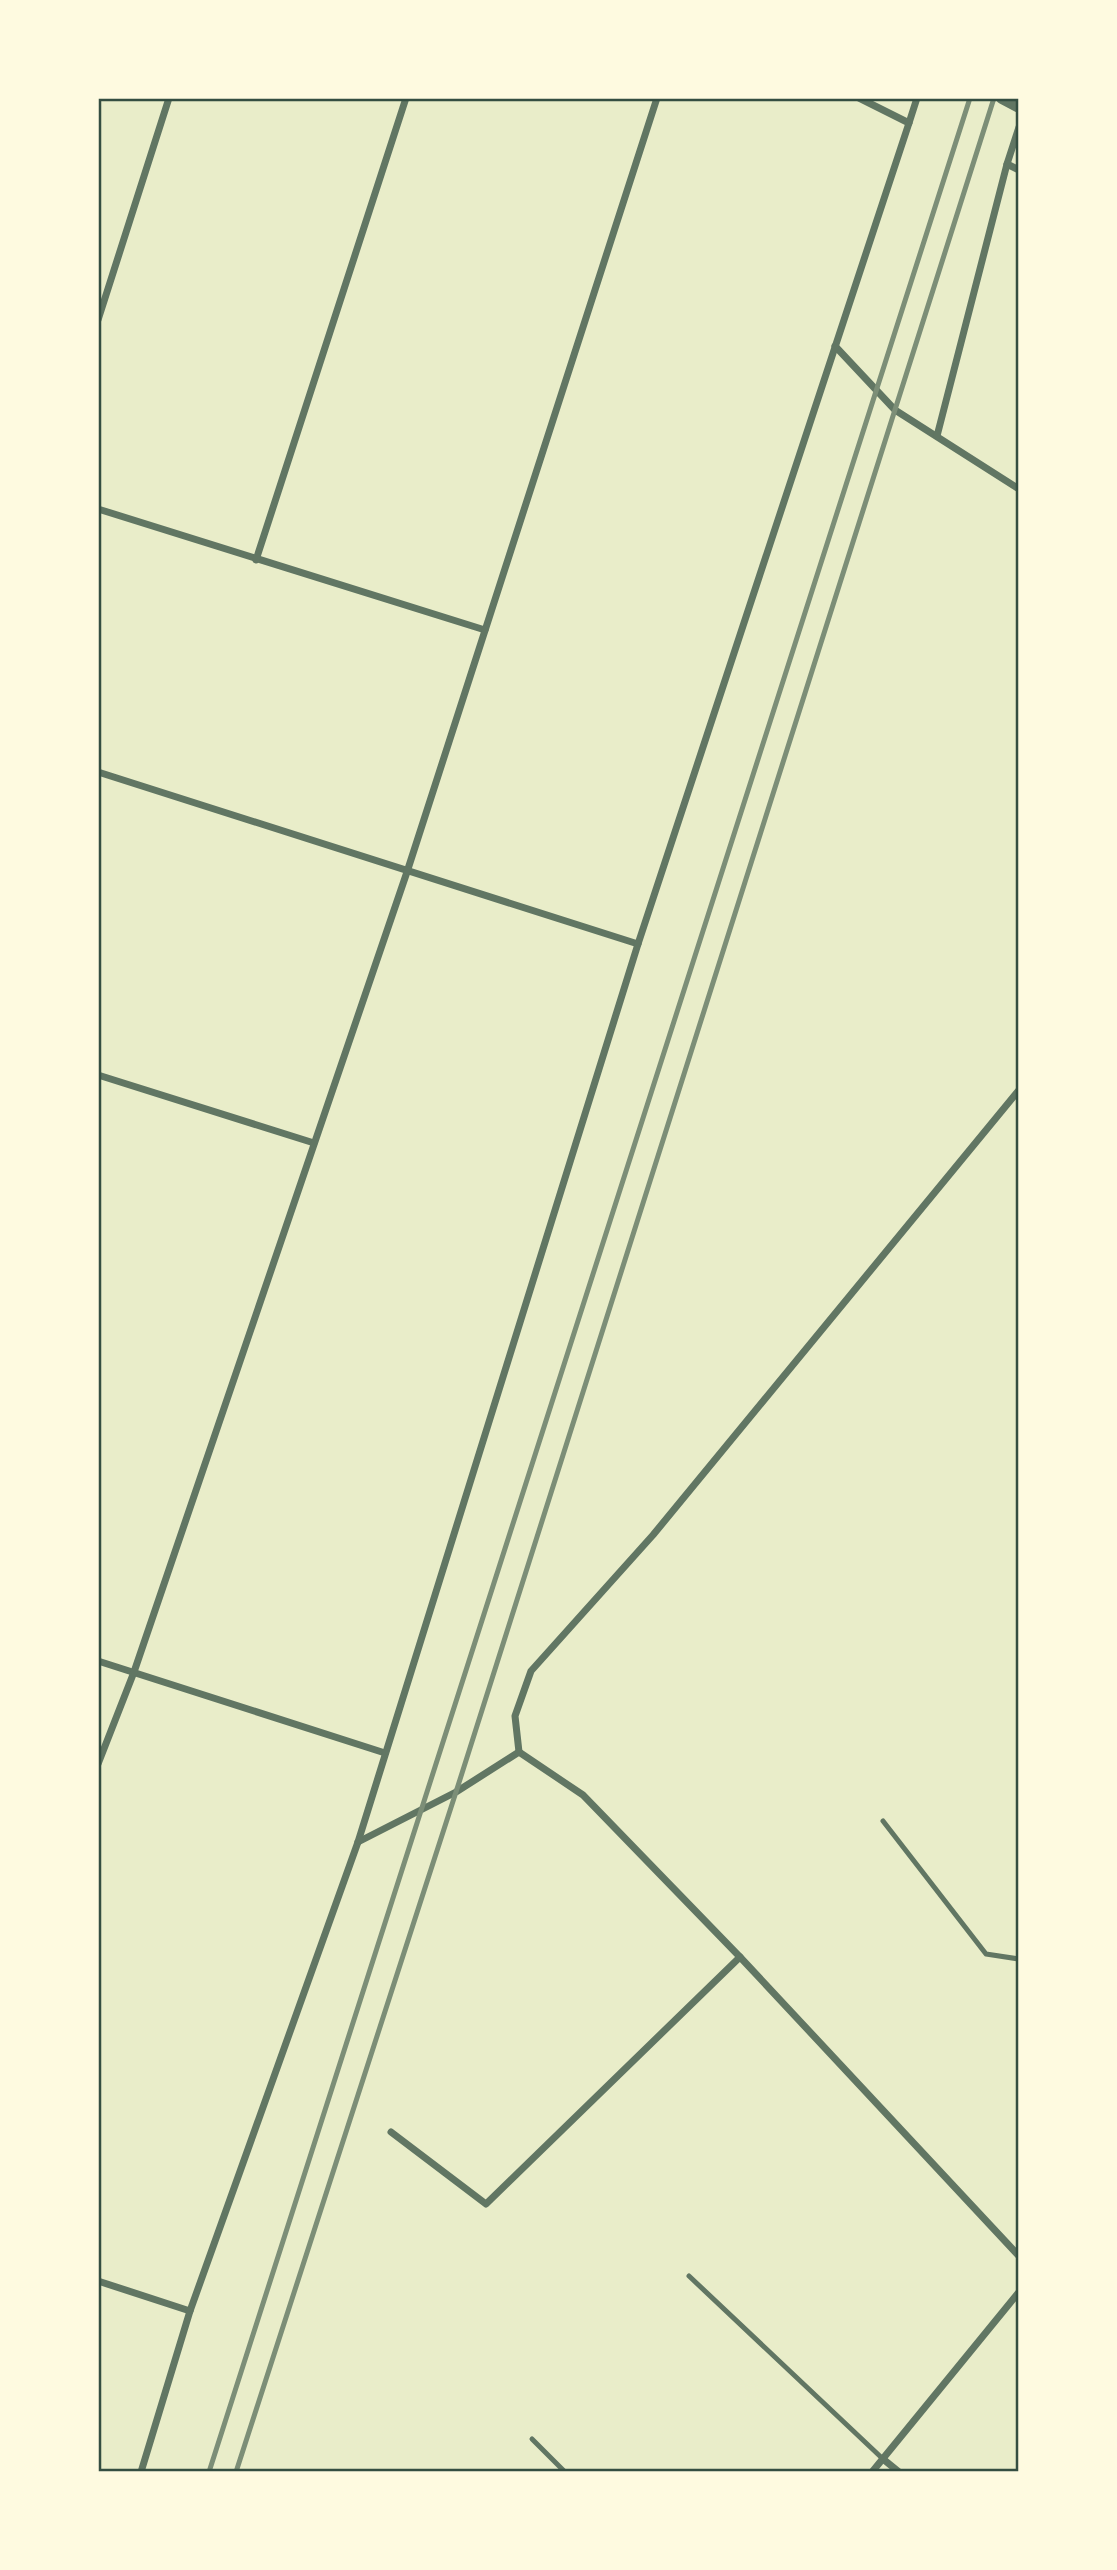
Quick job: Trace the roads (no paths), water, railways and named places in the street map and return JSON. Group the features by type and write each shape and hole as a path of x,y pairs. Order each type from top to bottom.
{"street":[{"path":"98,320 169,98"},
{"path":"256,560 406,98"},
{"path":"98,1764 134,1672 407,872 657,98"},
{"path":"859,98 909,122"},
{"path":"141,2472 190,2311 358,1842 638,944 917,98"},
{"path":"1002,98 1019,107"},
{"path":"937,436 1007,164 1019,127"},
{"path":"1007,164 1019,170"},
{"path":"835,346 895,410 1019,489"},
{"path":"98,509 485,630"},
{"path":"98,772 638,944"},
{"path":"98,1075 314,1143"},
{"path":"1019,1090 653,1535 531,1671 515,1716 519,1752 583,1795 740,1957 1019,2256"},
{"path":"98,1661 385,1753"},
{"path":"358,1842 456,1792 519,1752"},
{"path":"391,2132 486,2204 740,1957"},
{"path":"98,2281 190,2311"},
{"path":"872,2472 1019,2292"},
{"path":"883,2459 898,2472"}],"lane":[{"path":"883,1821 986,1954 1019,1959"},
{"path":"689,2276 883,2459"},
{"path":"533,2439 565,2472"}],"railway":[{"path":"209,2472 970,98"},
{"path":"236,2472 456,1792 994,98"}]}
